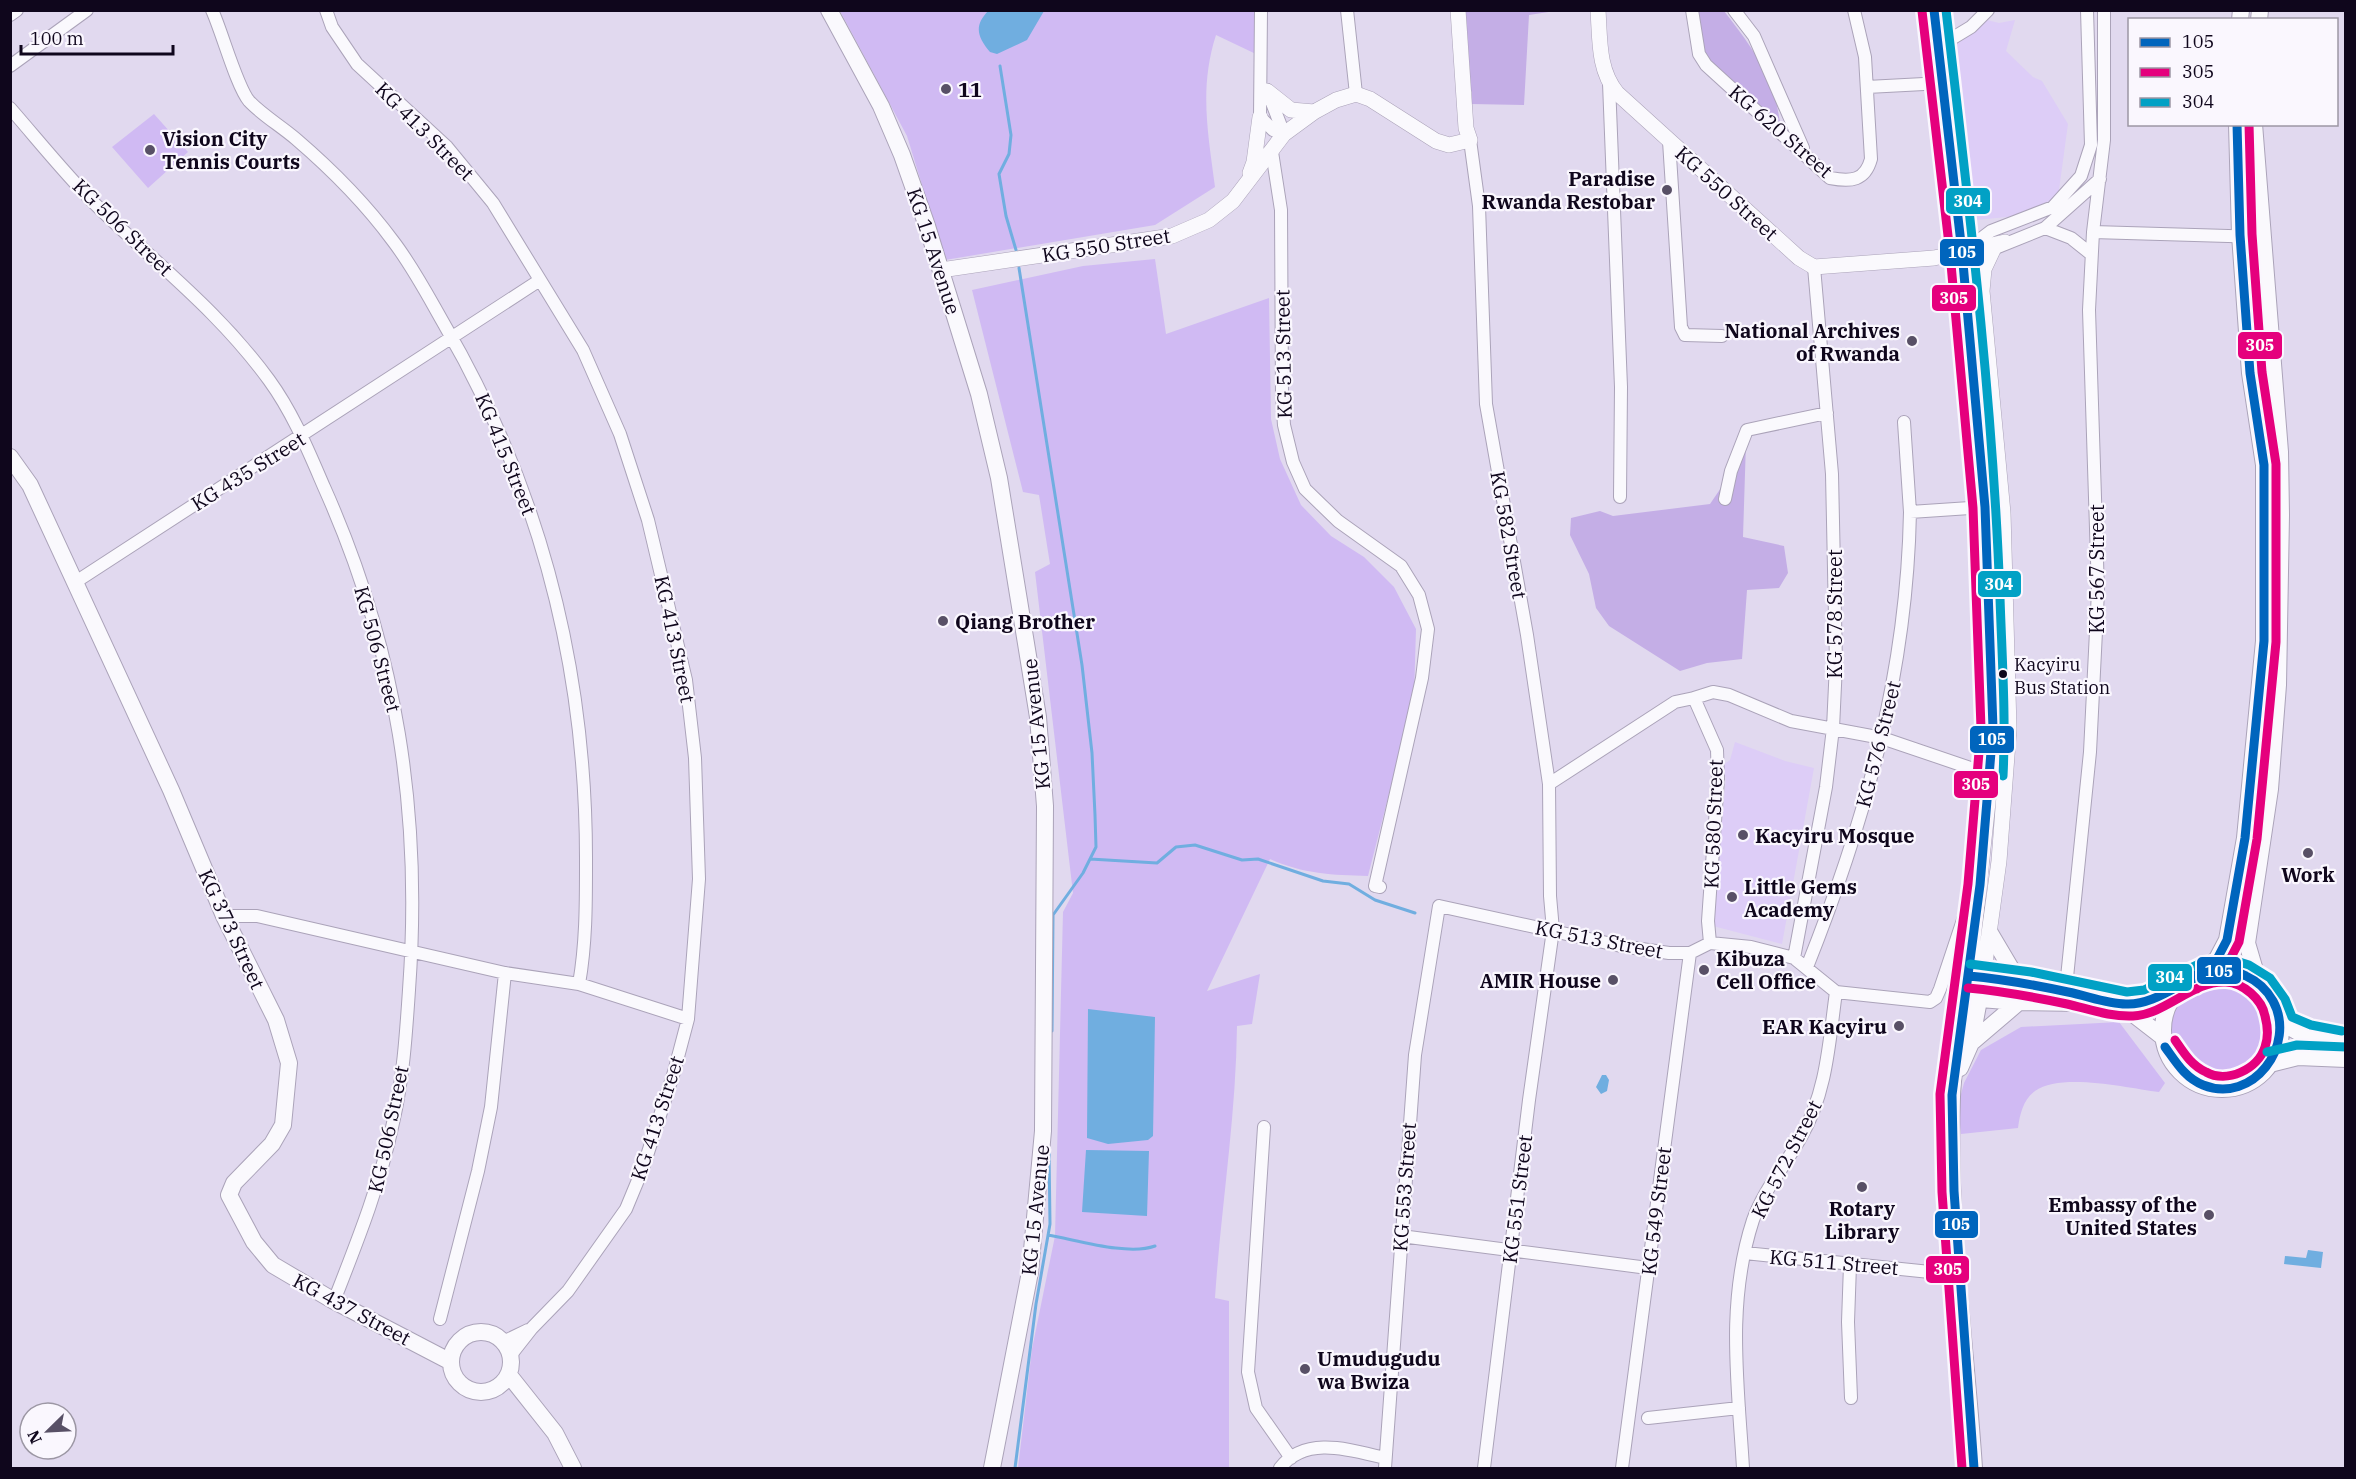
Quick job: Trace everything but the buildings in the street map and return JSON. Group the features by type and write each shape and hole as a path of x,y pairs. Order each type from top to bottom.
{"main road":[{"name":"KG 15 Avenue","path":"829,10 881,106 898,145 979,394 999,478 1038,717 1045,806 1041,1166 1030,1272 992,1468"},
{"path":"2237,126 2240,235 2250,374 2264,465 2271,641 2278,685 2270,789 2247,943 2259,984"},
{"path":"1973,998 2019,1002 2065,996 2135,1004 2185,984 2213,971 2227,970 2259,984 2269,995 2280,1022 2279,1044 2270,1064 2247,1084 2217,1089 2203,1086 2189,1079 2174,1065 2165,1047 2163,1026 2168,1006 2185,984 2217,959 2227,940 2246,831 2271,641 2280,452 2254,126"},
{"path":"10,457 30,485 74,583"},
{"name":"KG 373 Street","path":"74,583 171,790 224,916 276,1020 288,1063 283,1125 272,1144 234,1183 229,1195 254,1242 273,1265"},
{"path":"1990,933 2019,982"},
{"path":"1952,1095 1971,1043 1976,976 2019,982 2133,1014 2164,1038"},
{"path":"1973,998 1954,1064 1952,1149 1974,1468"},
{"path":"1971,1043 2019,1002"},
{"path":"2280,1022 2309,1038 2344,1048"},
{"path":"2270,1064 2344,1048"},
{"name":"KG 437 Street","path":"273,1265 334,1301 432,1351 453,1354"},
{"path":"475,1333 490,1334 506,1349 503,1381 480,1392 465,1387 454,1376 453,1354 475,1333"},
{"path":"503,1381 526,1397 555,1433 573,1468"}],"street":[{"path":"10,15 17,10"},
{"path":"10,66 87,10"},
{"name":"KG 415 Street","path":"212,10 248,100 326,165 363,205 416,274 452,337 505,443 531,511 560,615 579,715 587,801 586,946 579,984"},
{"name":"KG 413 Street","path":"326,10 332,27 357,64 447,147 493,202 583,350 620,434 651,531 686,680 695,758 699,879 688,1019 658,1124 626,1209 568,1291 532,1328 506,1349"},
{"path":"1243,190 1254,162 1265,86 1261,10"},
{"path":"1347,10 1356,94 1370,99 1436,141 1449,145 1470,140 1466,128 1458,10"},
{"path":"1598,10 1602,68 1609,84 1621,387 1620,497"},
{"name":"KG 620 Street","path":"1692,10 1699,54 1706,65 1830,178 1848,181 1860,178 1867,172 1871,159 1867,87"},
{"path":"1734,10 1754,36 1804,152"},
{"path":"1854,10 1865,57 1867,87 1943,83"},
{"path":"1934,10 1962,252 1985,507 1987,590 2001,728 1991,775 1980,885 1976,976"},
{"path":"1938,47 1977,23 1988,10"},
{"path":"1962,252 1991,231 2053,207 2081,176 2091,145 2087,10"},
{"path":"2091,254 2104,140 2104,10"},
{"name":"KG 550 Street","path":"1609,84 1799,258 1814,267"},
{"path":"1265,86 1291,110 1314,112"},
{"path":"1265,86 1284,134"},
{"name":"KG 550 Street","path":"940,270 1172,236 1209,220 1243,190 1284,134 1314,112 1336,100 1356,94"},
{"name":"KG 506 Street","path":"10,108 94,203 211,309 271,383 302,436 345,536 382,650 403,757 411,821 412,950 403,1069 394,1122 377,1190 334,1301"},
{"path":"1260,117 1273,129 1284,134"},
{"name":"KG 582 Street","path":"1470,140 1479,206 1486,404 1527,635 1549,784 1550,896 1553,930"},
{"path":"1669,141 1681,327 1685,334 1691,337 1722,336"},
{"name":"KG 513 Street","path":"1272,152 1281,210 1283,415 1293,462 1305,489 1338,520 1401,566 1419,595 1428,629 1422,678 1375,886 1380,887"},
{"path":"1814,267 1934,258 1999,246 2045,228 2100,179"},
{"path":"2045,228 2071,237 2091,254"},
{"path":"2093,232 2262,237"},
{"path":"1976,976 1990,933 1999,861 2004,588 2003,513 1982,291 1984,269 1999,246"},
{"path":"1962,252 1982,291"},
{"name":"KG 567 Street","path":"2065,996 2090,752 2098,591 2089,310 2091,254"},
{"name":"KG 578 Street","path":"1794,958 1826,787 1833,728 1836,664 1833,486 1814,267"},
{"name":"KG 435 Street","path":"74,583 540,280"},
{"path":"1725,499 1731,471 1747,430 1827,414"},
{"name":"KG 576 Street","path":"1807,967 1844,873 1882,738 1896,677 1909,567 1910,512 1904,422"},
{"path":"1910,512 1985,507"},
{"path":"1987,590 2004,588"},
{"path":"1549,784 1676,702 1713,692 1729,695 1791,720 1882,738 1991,775"},
{"name":"KG 580 Street","path":"1694,698 1717,750 1718,779 1708,921 1710,943"},
{"path":"1710,943 1751,948 1794,958 1836,992 1924,1002 1936,998 1964,917 1980,885"},
{"name":"KG 513 Street","path":"1439,906 1621,946 1669,953 1690,953 1710,943"},
{"name":"KG 553 Street","path":"1385,1463 1414,1055 1439,906"},
{"path":"224,916 257,916 505,973 579,984 688,1019"},
{"name":"KG 551 Street","path":"1484,1468 1510,1250 1553,930"},
{"name":"KG 549 Street","path":"1622,1468 1690,953"},
{"path":"440,1319 478,1171 491,1107 505,973"},
{"name":"KG 572 Street","path":"1743,1468 1734,1356 1735,1321 1745,1253 1764,1193 1802,1137 1818,1101 1826,1071 1836,992"},
{"path":"1264,1127 1248,1372 1256,1408 1291,1458"},
{"path":"1401,1236 1648,1268"},
{"name":"KG 511 Street","path":"1745,1253 1959,1275"},
{"path":"1850,1265 1848,1322 1851,1398"},
{"path":"1648,1418 1739,1408"},
{"path":"1280,1468 1309,1447 1335,1448 1385,1463"}],"shaded area":[{"path":"840,11 1255,11 1258,55 1216,35 1206,92 1215,187 1155,225 945,260 907,136"},
{"path":"1457,11 1555,11 1529,15 1524,105 1471,104 1472,92 1460,79"},
{"path":"1691,11 1724,11 1738,29 1768,77 1777,104 1782,133 1697,53"},
{"path":"1987,20 1999,23 2015,20 2006,51 2033,77 2042,81 2068,124 2058,197 2016,216 1967,221 1941,49 1961,32"},
{"name":"Vision City Tennis Courts","path":"154,114 188,152 148,188 112,147"},
{"path":"1155,259 1166,334 1269,298 1271,419 1280,459 1301,505 1331,536 1364,557 1394,587 1416,629 1414,696 1368,876 1306,871 1270,859 1207,991 1260,974 1252,1024 1237,1026 1234,1095 1215,1298 1229,1301 1229,1468 1018,1468 1032,1349 1055,1236 1063,912 1073,893 1035,572 1050,564 1039,495 1023,492 972,290 1083,266"},
{"path":"1746,442 1743,537 1784,546 1788,573 1779,588 1747,590 1742,659 1707,663 1680,671 1609,626 1596,608 1589,574 1570,535 1571,518 1600,511 1613,516 1710,504 1727,479 1730,456"},
{"path":"1735,742 1785,761 1814,768 1782,944 1713,926 1726,777 1722,776 1723,765 1730,760"},
{"path":"2219,980 2237,984 2253,994 2263,1010 2267,1028 2263,1046 2253,1062 2237,1072 2219,1076 2201,1072 2185,1062 2175,1046 2171,1028 2175,1010 2185,994 2201,984"},
{"path":"2119,1022 2165,1083 2159,1092 2095,1083 2047,1085 2035,1091 2025,1103 2018,1128 1961,1134 1958,1105 1964,1083 1981,1050 2021,1027"}],"water":[{"path":"988,11 1044,11 1027,40 997,54 990,52 980,36 979,26"},
{"path":"1088,1009 1155,1017 1153,1136 1148,1140 1108,1144 1087,1138"},
{"path":"1602,1075 1606,1075 1609,1080 1607,1091 1601,1094 1596,1087"},
{"path":"1086,1150 1149,1151 1147,1216 1082,1212"},
{"path":"2308,1250 2323,1252 2321,1268 2284,1264 2285,1256 2306,1258"}],"waterway":[{"path":"1000,66 1011,135 1009,154 999,174 1006,216 1016,250"},
{"path":"1019,268 1082,665 1092,753 1095,815 1096,847 1083,873 1053,915 1052,1031"},
{"path":"1090,859 1157,863 1176,847 1195,845 1242,860 1258,859 1323,881 1349,884 1375,900 1415,913"},
{"path":"1015,1468 1036,1304 1050,1224 1049,1151"},
{"path":"1048,1235 1117,1248 1144,1249 1155,1246"}],"transit line":[{"name":"105","path":"1934,10 1962,252 1985,507 1993,728 1980,885 1952,1095 1954,1191 1974,1468"},
{"name":"304","path":"1946,10 1979,304 1992,451 2003,665 2003,776"},
{"name":"305","path":"1922,11 1950,253 1973,508 1981,728 1968,884 1940,1094 1942,1192 1962,1468"},
{"name":"105","path":"2190,980 2217,959 2227,940 2245,838 2264,641 2264,465 2250,373 2240,235 2237,126"},
{"name":"305","path":"2197,989 2226,967 2239,942 2257,839 2276,642 2276,464 2262,372 2252,234 2249,126"},
{"name":"304","path":"1970,964 2031,972 2127,992 2144,990 2203,962 2230,959 2249,965 2270,978 2285,999 2292,1017 2311,1025 2342,1031"},
{"name":"105","path":"1969,976 2031,985 2126,1004 2157,997 2200,975 2215,971 2230,971 2246,976 2261,986 2273,1001 2279,1018 2279,1036 2275,1052 2266,1067 2253,1079 2238,1086 2221,1089 2197,1082 2181,1069 2165,1047"},
{"name":"305","path":"1968,988 2030,997 2108,1014 2133,1016 2157,1010 2202,986 2226,982 2239,985 2256,998 2267,1024 2267,1039 2261,1055 2249,1068 2232,1075 2214,1075 2196,1066 2175,1040"},
{"name":"304","path":"2267,1052 2297,1045 2346,1047"}],"place":[{"name":"11","path":"946,89"},
{"name":"Vision City Tennis Courts","path":"150,150"},
{"name":"Paradise Rwanda Restobar","path":"1667,190"},
{"name":"National Archives of Rwanda","path":"1912,341"},
{"name":"Qiang Brother","path":"943,621"},
{"name":"Kacyiru Bus Station","path":"2003,674"},
{"name":"Kacyiru Mosque","path":"1743,835"},
{"name":"Work","path":"2308,853"},
{"name":"Little Gems Academy","path":"1732,897"},
{"name":"Kibuza Cell Office","path":"1704,970"},
{"name":"AMIR House","path":"1613,980"},
{"name":"EAR Kacyiru","path":"1899,1026"},
{"name":"Rotary Library","path":"1862,1187"},
{"name":"Embassy of the United States","path":"2209,1215"},
{"name":"Umudugudu wa Bwiza","path":"1305,1369"}]}
